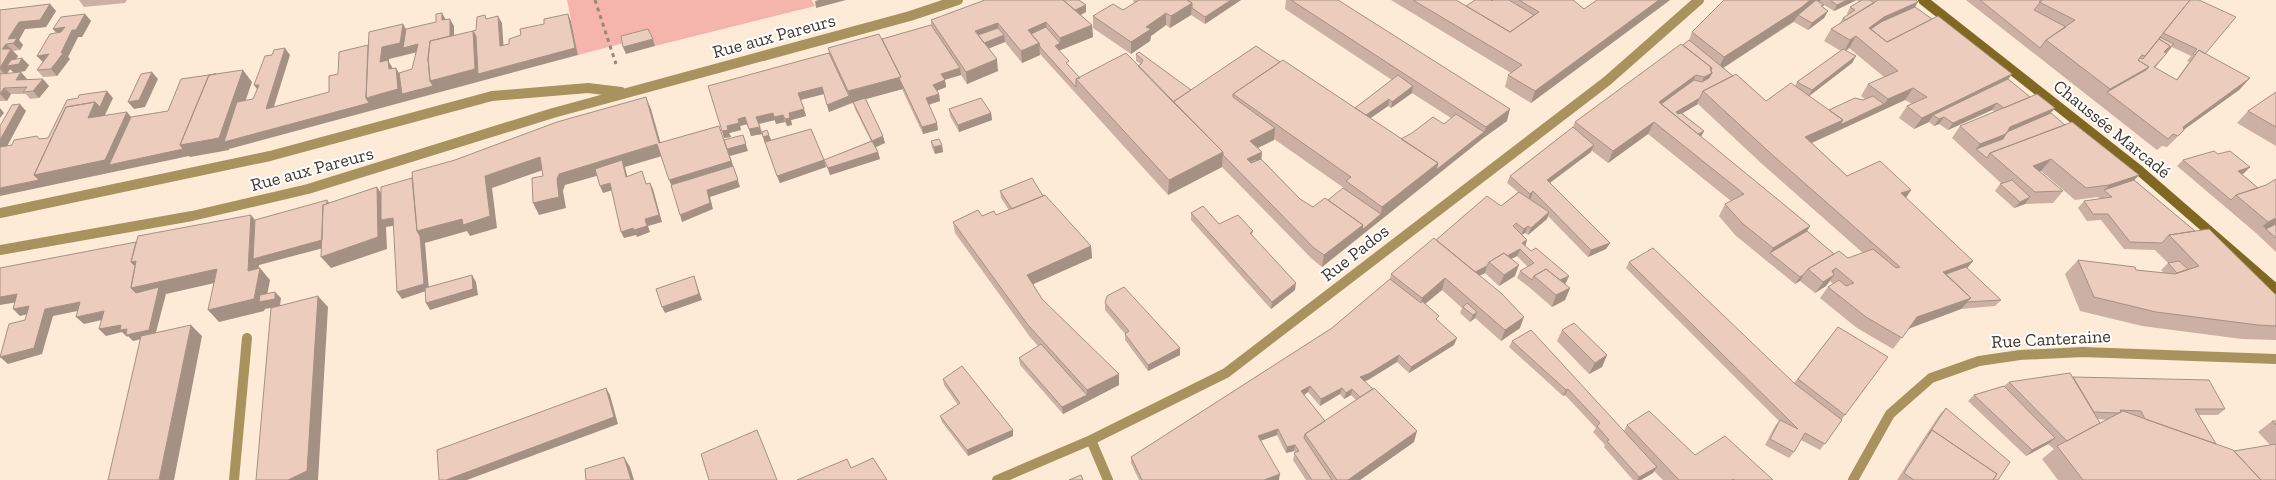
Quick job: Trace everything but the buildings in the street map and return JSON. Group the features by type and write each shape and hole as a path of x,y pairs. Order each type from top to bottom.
{"street":[{"name":"Rue aux Pareurs","path":"0,250 192,216 308,189 627,92 910,16 958,0"},
{"name":"Rue Pados","path":"998,480 1091,440 1226,374 1607,81 1699,0"},
{"name":"Chaussée Marcadé","path":"1923,0 2140,171 2276,289"},
{"name":"Rue aux Pareurs","path":"0,213 270,156 492,96 588,88 627,92"},
{"path":"234,480 247,338"},
{"name":"Rue Canteraine","path":"1853,480 1890,414 1932,378 1979,360 2020,355 2083,352 2276,359"},
{"path":"1091,440 1108,480"}],"path":[{"path":"595,0 627,92"}],"shaded area":[{"path":"567,0 812,0 815,6 655,46 651,36 578,55"}]}
